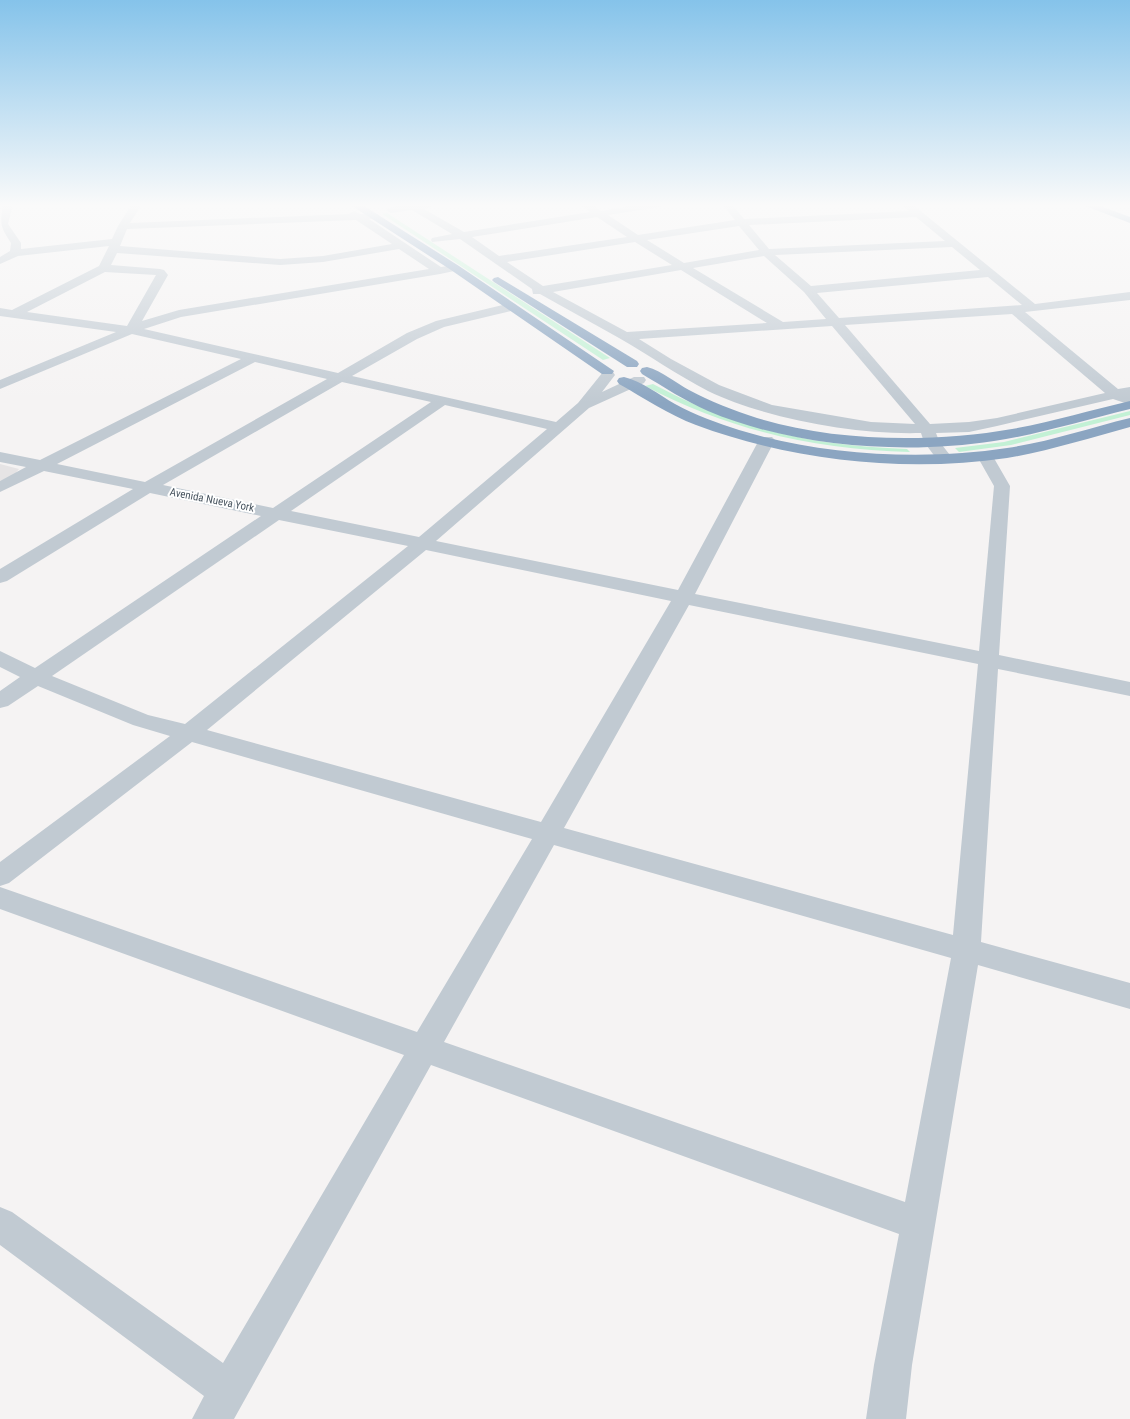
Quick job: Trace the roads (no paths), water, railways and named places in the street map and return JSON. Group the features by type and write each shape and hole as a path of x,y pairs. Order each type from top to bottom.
{"highway":[{"path":"458,270 607,373 635,379 762,424 834,437 880,441 929,435 973,440 1007,434 1130,405"},
{"path":"488,273 632,364 643,367 635,379"},
{"path":"607,373 614,366 632,364"},
{"path":"635,379 668,406 728,431 812,449 865,456 908,459 985,456 1008,453 1130,422"}],"street":[{"path":"0,321 99,270"},
{"path":"131,330 162,275 160,272 139,270"},
{"path":"0,385 131,330 160,320 202,310 444,270"},
{"path":"511,270 541,290 625,336 666,362 714,388 768,409 824,420 911,429 929,435 969,426 997,422 1123,393"},
{"path":"520,294 658,270"},
{"path":"690,270 781,326"},
{"path":"784,270 808,290 837,323 929,435 945,458"},
{"path":"784,270 821,324 911,429"},
{"path":"987,270 1033,308"},
{"path":"808,290 990,273"},
{"path":"625,336 1015,310 1130,296"},
{"path":"0,576 148,487 424,330 458,319 511,307"},
{"path":"1015,310 1123,393 1130,401"},
{"path":"0,312 131,330 560,427"},
{"path":"0,487 253,358"},
{"path":"0,876 189,733 423,542 583,406 607,373"},
{"path":"583,406 635,379"},
{"path":"0,701 442,401"},
{"path":"0,1224 220,1405 684,596 767,440"},
{"path":"886,1419 893,1365 966,951 1002,486 985,456"},
{"name":"Avenida Nueva York","path":"0,457 989,658 1130,689"},
{"path":"0,658 36,677 141,720 1130,996"},
{"path":"0,898 918,1224"}]}
